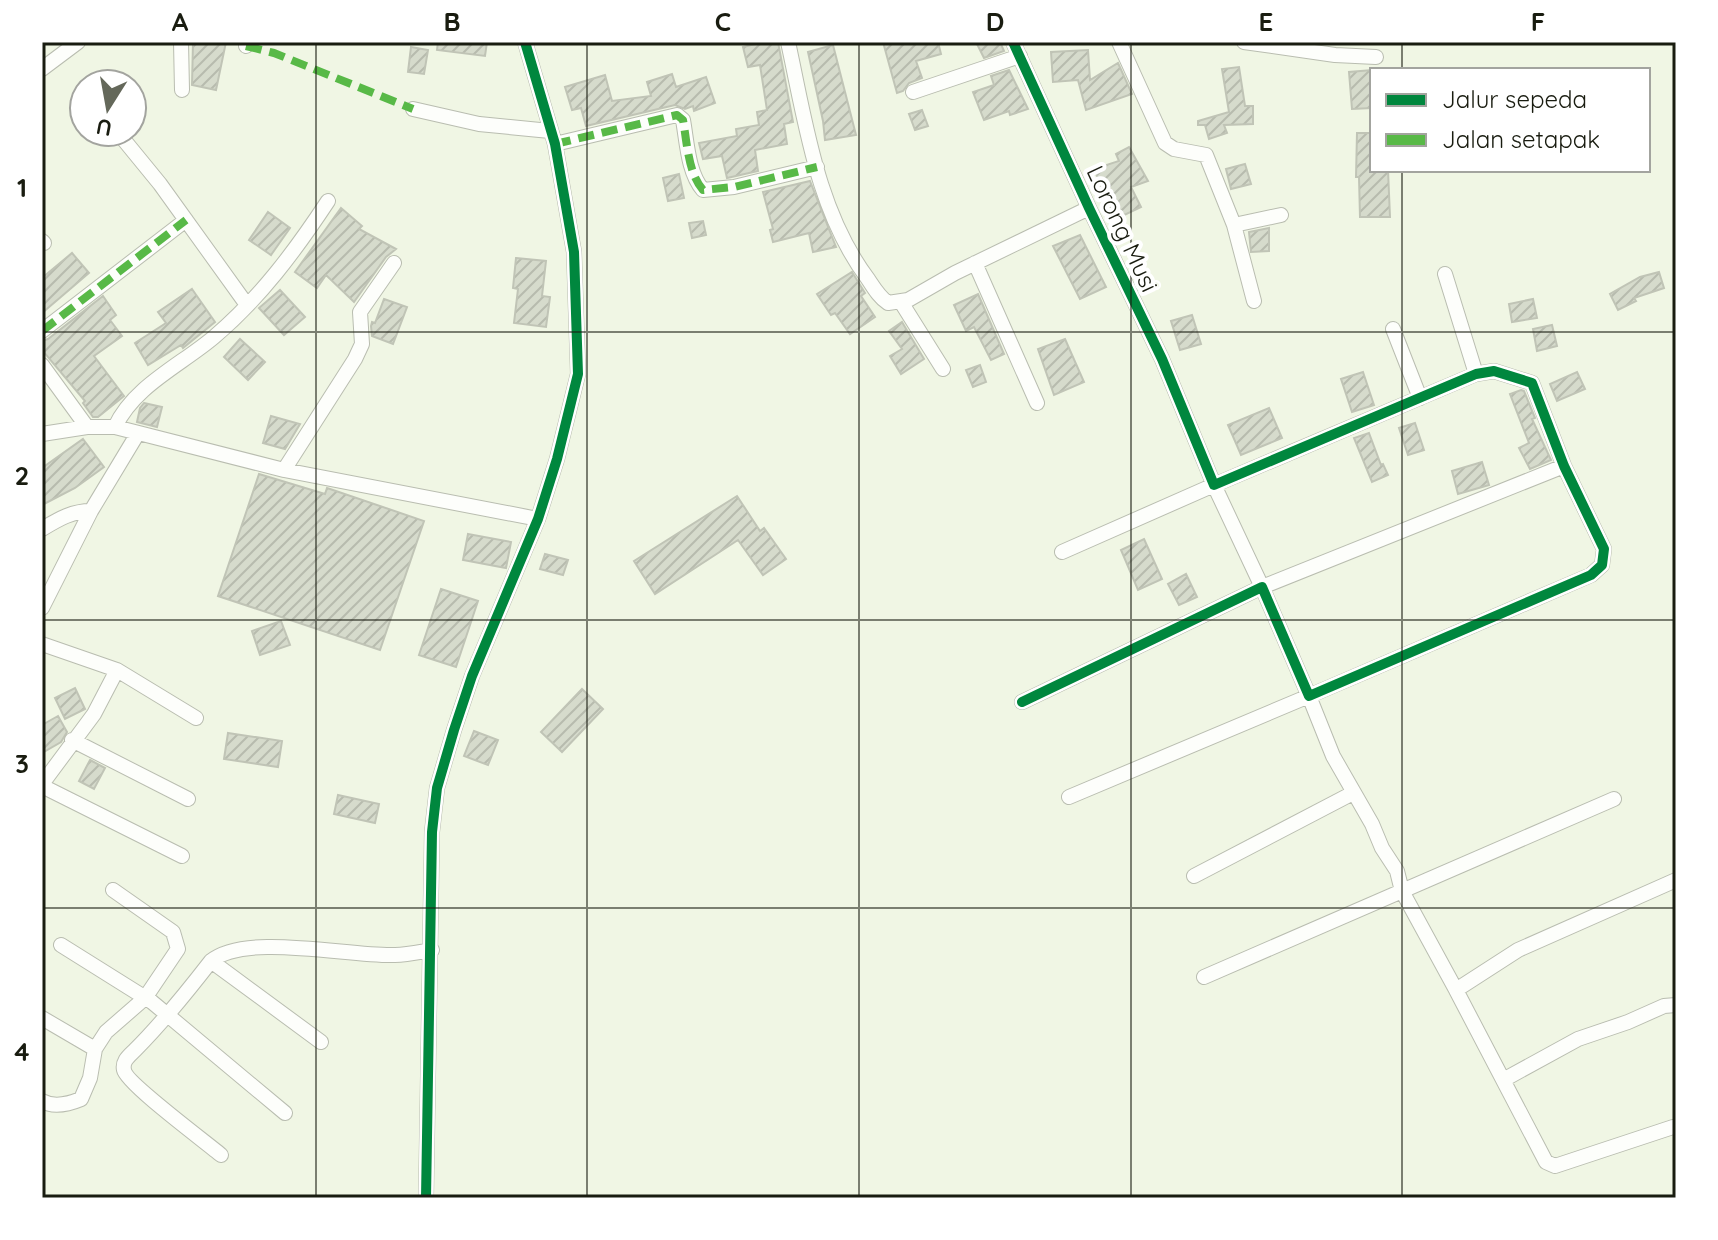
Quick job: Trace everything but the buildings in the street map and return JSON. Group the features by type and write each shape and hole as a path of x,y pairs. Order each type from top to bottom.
{"street":[{"path":"42,69 78,42"},
{"path":"181,42 182,90"},
{"path":"426,1198 432,832 437,788 472,676 538,519 578,374 574,252 553,138 525,42"},
{"path":"788,42 827,206 851,256 883,300 892,304 901,302 1089,208"},
{"path":"1119,42 1165,143 1174,149 1205,154 1234,225 1254,301"},
{"path":"1244,42 1335,55 1376,57"},
{"path":"913,92 1016,49"},
{"name":"Lorong Musi","path":"1016,49 1162,359 1333,756 1397,871 1402,891 1505,1079 1546,1162 1555,1166 1673,1127"},
{"path":"413,109 553,138 677,115 683,120 689,156 703,190 734,187 817,167"},
{"path":"130,148 247,305"},
{"path":"115,427 129,403 214,336 247,305 286,263 328,201"},
{"path":"1234,225 1281,215"},
{"path":"42,331 186,220"},
{"path":"284,470 355,359 362,344 360,312 394,263"},
{"path":"975,263 1037,403"},
{"path":"1445,274 1476,374"},
{"path":"901,302 943,369"},
{"path":"1393,329 1420,398"},
{"path":"42,365 87,427"},
{"path":"1062,552 1476,374 1494,371 1532,383 1564,466 1604,549 1602,565 1591,575 1069,797"},
{"path":"42,434 87,427 115,427 284,470 538,519"},
{"path":"42,608 91,511 138,433"},
{"path":"1022,702 1262,587 1564,466"},
{"path":"42,529 66,515 91,511"},
{"path":"42,644 117,670 196,718"},
{"path":"117,670 94,714 42,785 182,856"},
{"path":"72,740 188,799"},
{"path":"1194,876 1353,793"},
{"path":"1204,977 1614,799"},
{"path":"1456,990 1518,950 1676,880"},
{"path":"113,890 173,932 178,942 156,1006 123,1069 126,1075 221,1155"},
{"path":"61,945 156,1006 285,1113"},
{"path":"42,1101 47,1104 68,1104 81,1099 90,1078 95,1049 106,1032 156,1006 220,954 240,949 304,947 394,955 432,950"},
{"path":"211,961 321,1042"},
{"path":"1505,1079 1578,1039 1664,1006 1676,1005"},
{"path":"42,1018 95,1049"}],"marked path":[{"path":"246,46 274,53 413,109"},
{"path":"555,144 677,115 683,120 691,166 703,190 734,187 817,167"},
{"path":"42,331 186,220"}],"cycle path":[{"path":"426,1198 432,832 437,788 472,676 538,519 578,374 574,252 555,144 525,42"},
{"path":"1013,42 1162,359 1214,485 1476,374 1494,371 1532,383 1564,466 1604,549 1602,565 1591,575 1309,696 1262,587 1022,702"}]}
